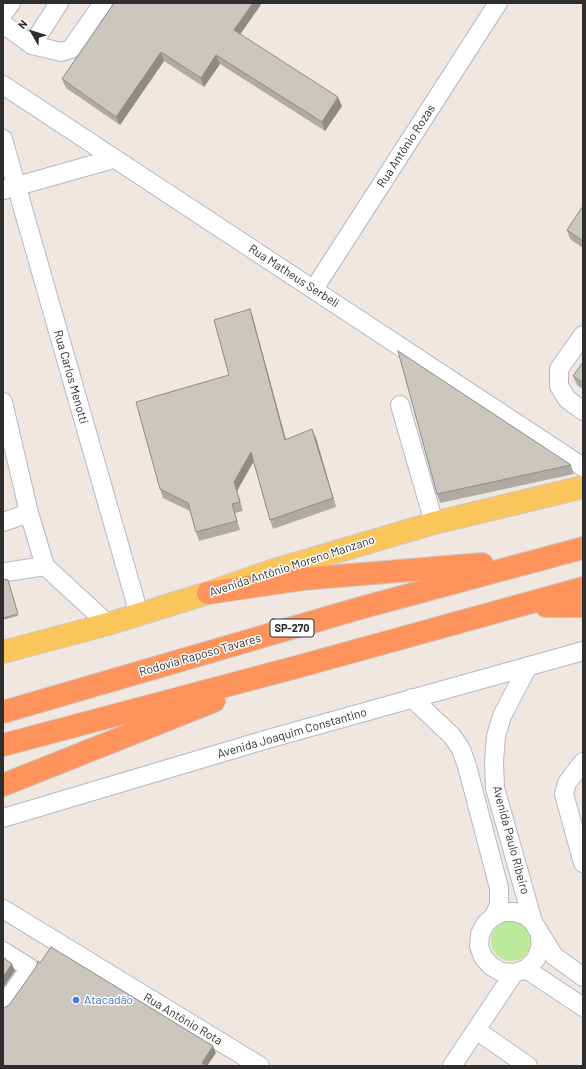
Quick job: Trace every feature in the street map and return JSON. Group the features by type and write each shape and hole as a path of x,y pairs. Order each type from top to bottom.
{"highway":[{"path":"208,593 303,578 475,566 583,543"},
{"name":"Rodovia Raposo Tavares","path":"3,712 364,607 583,548"},
{"path":"3,745 304,665 583,588"},
{"path":"519,606 583,606"},
{"path":"3,785 304,665"}],"main road":[{"name":"Avenida Antônio Moreno Manzano","path":"3,652 108,624 208,593 271,571 434,522 583,487"}],"street":[{"path":"3,14 11,3"},
{"path":"32,45 59,3"},
{"path":"3,24 32,45 61,52 71,49 103,3"},
{"name":"Rua Antônio Rozas","path":"314,289 498,3"},
{"name":"Rua Matheus Serbeli","path":"3,85 113,159 314,289 583,467"},
{"name":"Rua Carlos Menotti","path":"3,139 10,188 139,614"},
{"path":"10,188 113,159"},
{"path":"583,334 560,369 559,386 567,399 583,411"},
{"path":"3,402 29,513 45,566 108,624"},
{"path":"400,405 434,522"},
{"path":"3,522 29,513"},
{"path":"6,572 45,566"},
{"name":"Avenida Joaquim Constantino","path":"3,818 412,698 527,668 583,651"},
{"name":"Avenida Paulo Ribeiro","path":"527,668 502,716 496,736 494,761 495,788 536,926 554,956 583,977"},
{"name":"Avenida Paulo Ribeiro","path":"412,698 452,736 461,749 467,766 499,888 500,905 493,917"},
{"path":"581,769 565,787 564,794 583,863"},
{"name":"Rua Antônio Rota","path":"3,909 238,1059 260,1066"},
{"path":"452,1066 476,1030 520,971 536,959 541,945 536,926 524,915 514,912 503,912 493,917 486,923 480,934 479,946 483,957 491,966 501,972 520,971 583,1007"},
{"path":"3,951 30,968 4,1002"},
{"path":"476,1030 528,1066"}],"green space":[{"path":"515,921 522,924 528,930 531,941 530,949 522,958 515,961 507,961 500,958 492,949 491,937 494,930 503,922"}],"building":[{"path":"114,3 253,3 234,30 338,97 322,122 216,55 201,78 161,52 116,117 62,79"},
{"path":"583,206 583,241 567,230"},
{"path":"250,309 285,440 312,429 333,498 270,520 251,452 234,482 240,502 232,504 237,521 196,532 188,503 160,489 136,402 229,375 214,320"},
{"path":"398,351 571,465 437,494"},
{"path":"583,362 583,383 573,376"},
{"path":"3,579 8,580 18,614 3,618"},
{"name":"Atacadão","path":"51,947 213,1046 202,1063 207,1066 3,1066 3,1008 9,1005 36,967 38,961 40,963"},
{"path":"3,957 12,964 3,977"}],"place":[{"name":"Atacadão","path":"76,1000"}]}
